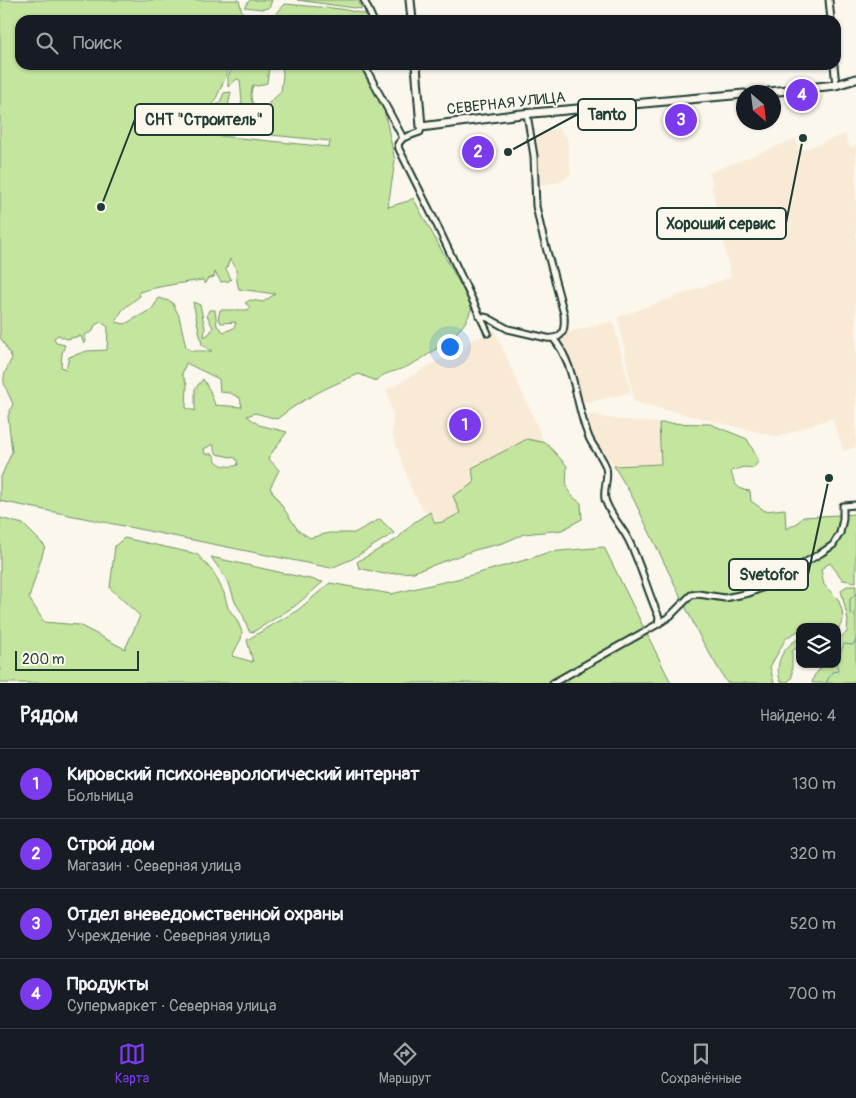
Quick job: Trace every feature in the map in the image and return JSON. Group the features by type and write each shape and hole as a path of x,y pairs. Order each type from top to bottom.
{"street":[{"path":"364,0 371,15"},
{"path":"410,0 412,15"},
{"path":"829,0 830,15"},
{"path":"367,70 403,138"},
{"path":"416,70 422,127 420,132 403,138 398,144 399,149 488,333"},
{"path":"834,70 836,85"},
{"path":"781,91 836,85 856,79"},
{"name":"СЕВЕРНАЯ УЛИЦА","path":"422,127 527,114 736,95"},
{"path":"527,114 534,156 536,206 564,314 565,327 562,332 553,338"},
{"path":"479,316 488,318 508,329 553,338 559,345 579,402 587,434 607,470 605,499 615,521 627,537 640,567 659,617 658,624"},
{"path":"553,683 658,624 670,616 691,595 698,594 725,598 749,593 764,587 822,553 833,545 840,533 843,506 856,505"}],"shaded area":[{"path":"558,128 567,138 571,174 560,182 541,185 534,135 541,134 541,131"},
{"path":"845,134 850,147 856,145 856,447 844,451 832,418 778,437 634,402 618,317 731,277 711,185 713,184 709,173 795,139 798,146 801,145 803,150"},
{"path":"613,321 631,392 579,405 557,335"},
{"path":"495,331 549,453 456,502 462,517 440,528 431,512 425,512 412,491 392,433 393,417 387,390 445,357 462,351 472,340"},
{"path":"590,414 615,419 659,423 661,464 614,466 584,425"}],"green space":[{"path":"0,0 239,0 243,15 15,15 15,70 229,70 200,134 329,147 330,141 271,135 268,124 269,103 281,92 282,70 364,70 384,109 395,161 388,207 413,198 472,306 467,319 455,334 429,354 404,368 385,374 376,381 359,374 316,393 277,419 255,413 247,416 259,425 287,432 268,458 279,470 270,488 298,530 310,538 329,533 354,533 380,519 394,533 352,559 331,568 0,501 0,479 12,452 8,416 13,404 5,385 4,377 12,358 0,337","holes":["230,259 235,266 239,289 275,294 263,302 250,300 245,303 250,307 248,310 220,310 218,319 221,323 236,322 234,328 224,332 217,326 215,310 209,310 207,315 213,328 204,337 205,328 200,305 193,302 202,345 212,351 192,351 186,347 179,316 172,302 159,298 152,309 125,324 115,322 123,309 140,296 139,292 203,280 205,284 207,279 214,277 215,272 221,282 229,281 231,279 226,269","101,322 108,327 107,350 87,351 69,357 66,369 61,367 62,353 65,345 56,343 54,338 58,335 67,339 81,336 84,344 86,342 85,335 93,331 95,325","186,363 219,379 220,392 230,393 240,398 242,407 215,405 203,379 195,389 195,411 186,408 187,384 182,374","214,445 214,450 217,454 235,458 238,465 222,465 216,461 213,454 205,454 204,449"]},
{"path":"250,0 272,0 269,8 244,7"},
{"path":"297,0 358,0 362,9"},
{"path":"285,4 341,9 366,15 275,15"},
{"path":"232,70 269,70 267,83 258,86 253,85 252,90 251,98 261,117 258,124 254,120 253,110 242,123 253,131 241,131 235,121 223,129 210,125 214,107 220,102 224,93 231,92 228,106 232,111 237,111 242,102 240,80 237,79 228,87 228,76"},
{"path":"659,423 710,424 747,439 759,461 753,468 744,467 731,471 733,479 739,488 750,491 751,501 765,511 785,509 786,529 796,524 803,517 856,514 856,582 843,580 830,563 821,569 824,585 838,599 843,620 841,624 796,623 796,632 786,638 770,667 774,683 727,683 701,639 633,498 614,466 661,464"},
{"path":"527,439 546,443 567,466 567,488 581,503 582,519 562,530 524,534 503,543 475,550 414,572 384,574 359,568 357,562 397,539 413,523 430,512 435,523 443,522 460,513 453,496 474,483 472,468"},
{"path":"0,518 23,524 45,546 29,598 44,622 79,625 125,649 140,616 110,588 115,546 124,538 197,554 214,573 224,593 228,608 237,620 242,632 241,639 232,656 253,662 247,640 298,610 330,583 391,594 461,578 549,552 604,547 671,683 0,683"},
{"path":"211,557 323,582 295,606 253,632 249,631 243,615 235,602 229,583"},
{"path":"847,586 856,586 856,677 853,683 812,683 814,676 821,668 841,668 841,637 847,632 848,620 841,590"},
{"path":"796,640 796,648 792,651 792,677 788,682 781,682 778,669 779,663 784,651"}],"waterway":[{"path":"856,594 850,599 850,612 856,617"},
{"path":"841,651 844,644 853,645 856,640"},
{"path":"826,683 832,672 838,671 838,668"}],"place":[{"name":"Продукты","path":"802,95"},
{"name":"Отдел вневедомственной охраны","path":"681,120"},
{"name":"Хороший сервис","path":"803,138"},
{"name":"Строй дом","path":"478,152"},
{"name":"Tanto","path":"508,152"},
{"name":"СНТ \"Строитель\"","path":"101,207"},
{"name":"Кировский психоневрологический интернат","path":"465,425"},
{"name":"Svetofor","path":"829,478"}]}
